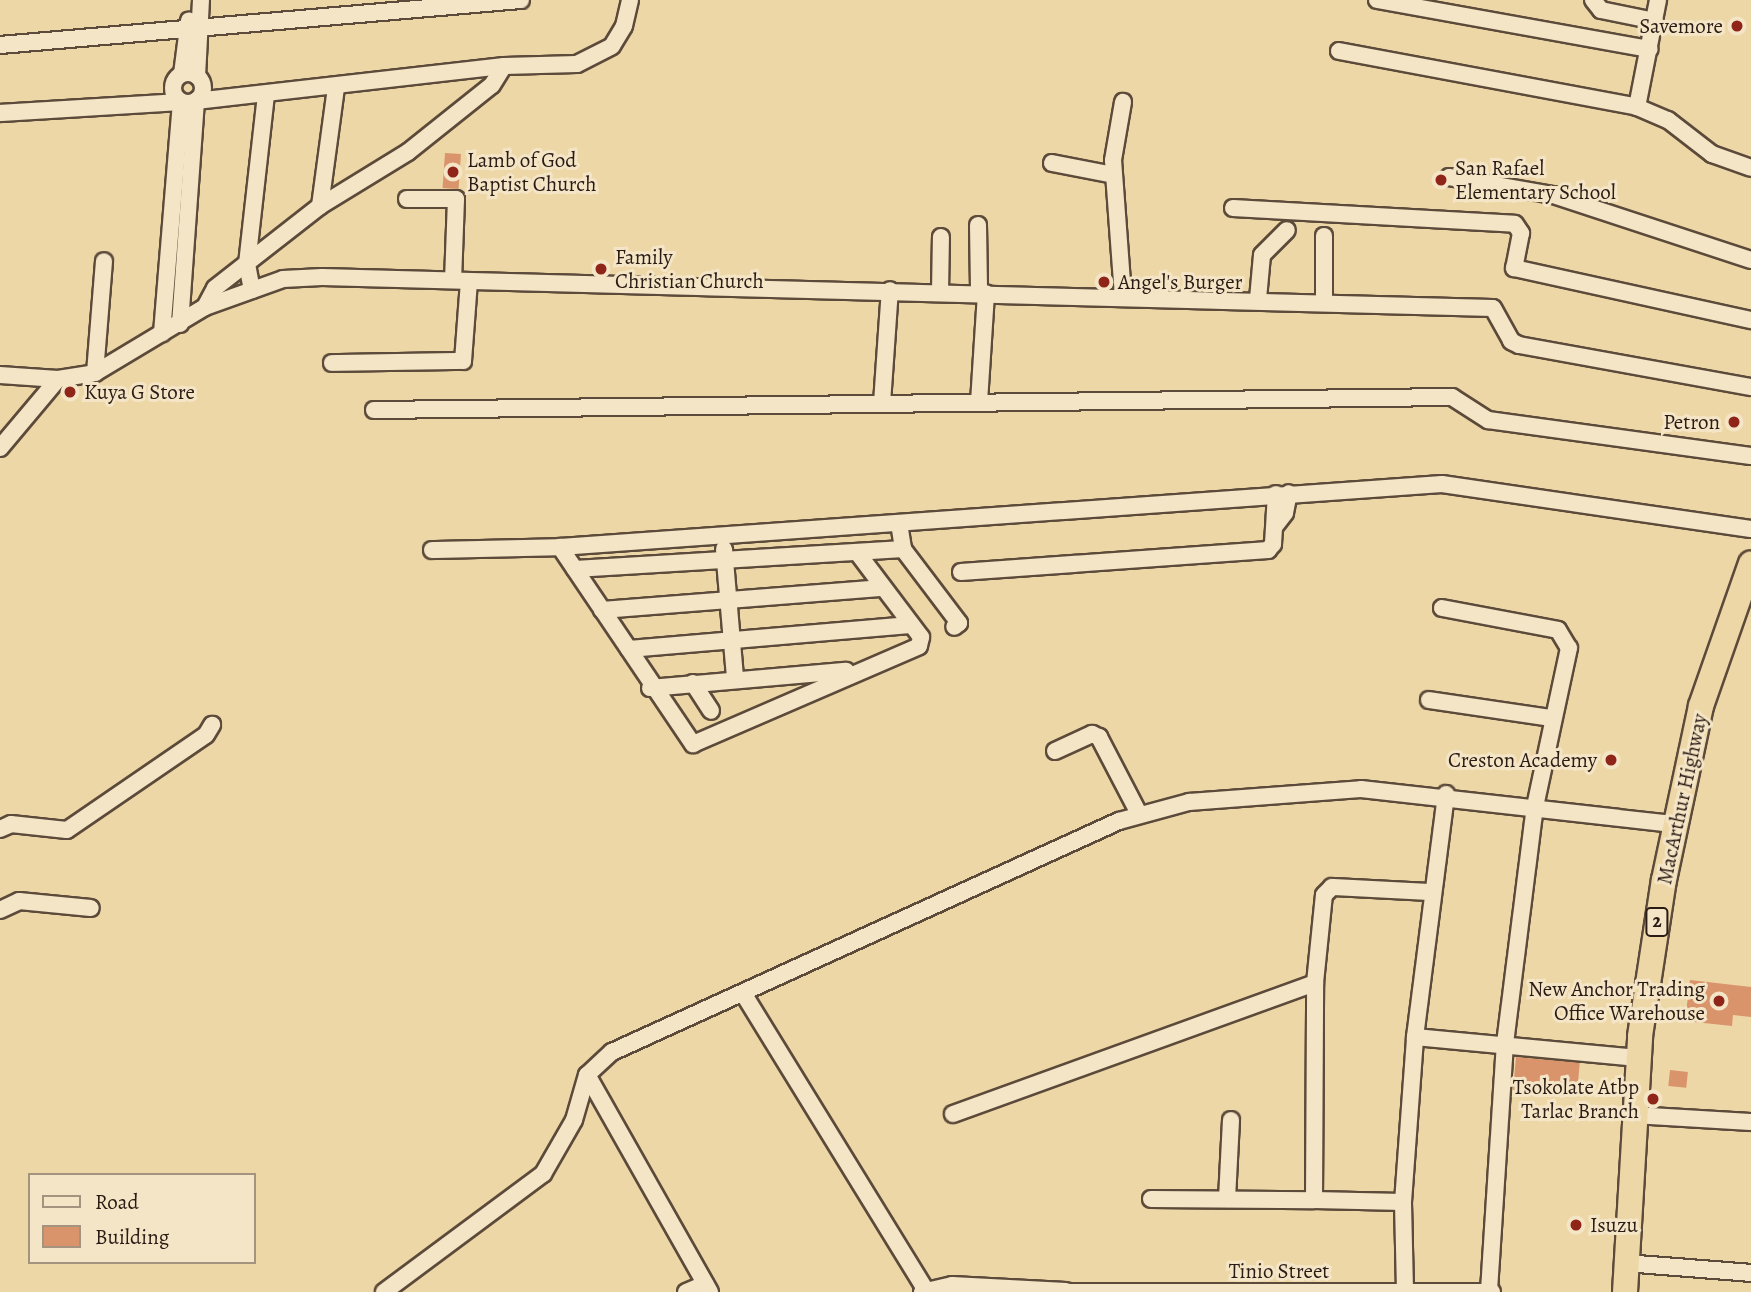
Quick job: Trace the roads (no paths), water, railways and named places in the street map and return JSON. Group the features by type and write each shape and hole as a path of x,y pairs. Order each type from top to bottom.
{"highway":[{"name":"MacArthur Highway","path":"1625,1292 1638,1058 1675,824 1701,706 1751,563"}],"street":[{"path":"189,102 173,90 190,75 193,27 190,0"},
{"path":"193,27 201,0"},
{"path":"0,45 521,0"},
{"path":"0,113 189,102 336,88 504,66 577,64 595,58 611,46 624,26 630,0"},
{"path":"1377,0 1650,49"},
{"path":"1593,0 1601,10 1655,21"},
{"path":"1637,107 1658,0"},
{"path":"1339,51 1637,107 1668,120 1712,155 1751,168"},
{"path":"205,307 215,288 320,206 408,152 492,85 504,66"},
{"path":"162,333 189,102 204,89 190,75"},
{"path":"320,206 336,88"},
{"path":"252,290 247,264 266,94"},
{"path":"180,324 189,102"},
{"path":"1123,103 1114,175 1123,296"},
{"path":"1052,163 1114,175"},
{"path":"1450,177 1553,195 1751,260"},
{"path":"332,363 463,360 456,199 407,199"},
{"path":"1233,208 1515,224 1521,233 1512,261 1521,271 1751,320"},
{"path":"978,225 983,293 979,402"},
{"path":"1258,299 1262,255 1287,230"},
{"path":"1324,236 1324,302"},
{"path":"940,292 941,237"},
{"path":"95,373 104,261"},
{"path":"0,375 58,379 95,373 205,307 283,279 322,277 1258,299 1493,309 1511,341 1520,345 1751,387"},
{"path":"883,403 891,290"},
{"path":"0,448 58,379"},
{"path":"374,410 1452,397 1488,420 1751,457"},
{"path":"432,550 560,547 1452,484 1751,529"},
{"path":"961,572 1258,552 1273,544 1275,526 1285,513 1283,494"},
{"path":"900,523 903,549 959,623 954,627"},
{"path":"723,536 735,678"},
{"path":"560,547 629,649 650,688 692,744 919,646 921,637 857,552"},
{"path":"575,569 903,549"},
{"path":"602,610 883,588"},
{"path":"1442,608 1544,625 1567,638 1535,806 1504,1043 1490,1292"},
{"path":"629,649 732,637 911,625"},
{"path":"650,688 735,678 857,671"},
{"path":"693,683 711,711"},
{"path":"1429,700 1551,718"},
{"path":"0,830 11,824 67,831 206,736 212,725"},
{"path":"1055,751 1092,734 1099,737 1139,814"},
{"path":"384,1292 543,1174 574,1120 587,1075 599,1059 1139,814 1189,802 1299,789 1446,794 1675,824"},
{"path":"1405,1291 1403,1202 1415,1037 1446,794"},
{"path":"1314,1200 1315,983 1324,895 1332,887 1432,892"},
{"path":"0,911 19,901 91,908"},
{"path":"953,1114 1315,983"},
{"path":"743,993 924,1291"},
{"path":"1415,1037 1504,1043 1638,1058"},
{"path":"587,1075 707,1288 686,1292"},
{"path":"1633,1115 1751,1122"},
{"path":"1227,1199 1231,1120"},
{"path":"1151,1199 1403,1202"},
{"path":"1625,1263 1751,1273"},
{"name":"Tinio Street","path":"924,1291 989,1289 1490,1292"}],"place":[{"name":"Savemore","path":"1737,26"},
{"name":"Lamb of God Baptist Church","path":"453,172"},
{"name":"San Rafael Elementary School","path":"1441,180"},
{"name":"Family Christian Church","path":"601,269"},
{"name":"Angel's Burger","path":"1104,282"},
{"name":"Kuya G Store","path":"70,392"},
{"name":"Petron","path":"1734,422"},
{"name":"Creston Academy","path":"1611,760"},
{"name":"New Anchor Trading Office Warehouse","path":"1719,1001"},
{"name":"Tsokolate Atbp Tarlac Branch","path":"1653,1099"},
{"name":"Isuzu","path":"1576,1225"}]}
